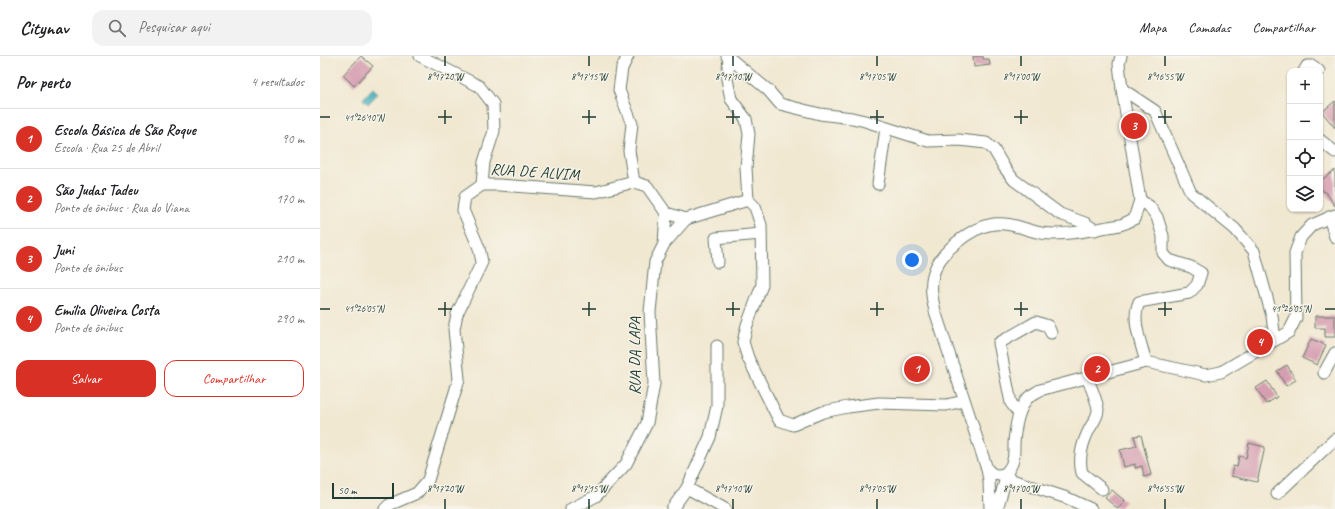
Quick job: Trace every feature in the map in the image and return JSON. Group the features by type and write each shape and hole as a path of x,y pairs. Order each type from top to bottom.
{"street":[{"name":"RUA DE ALVIM","path":"420,56 479,86 493,104 494,131 484,162 482,185 596,192 634,182"},
{"path":"628,56 622,68 619,90 632,124 629,151 634,182 647,186 666,213 686,219"},
{"path":"997,509 1002,477 964,401 933,301 933,275 938,263 947,251 971,232 982,227 993,224 1005,224 1041,233 1058,234 1095,230 1123,224 1134,219 1140,200 1122,89 1119,64 1121,56"},
{"path":"728,57 768,90 780,104 820,114 852,118 928,141 959,140 986,143 994,150 1014,180 1060,214 1085,223 1095,230"},
{"path":"728,57 727,79 731,99 746,119 749,134 746,168 748,200 755,206 761,225 762,285 746,325 743,342 748,358 779,420 792,425 823,412 879,403 946,405 964,401"},
{"path":"1306,68 1307,66 1313,66 1315,68"},
{"path":"1122,89 1154,111 1191,193 1235,229 1254,251 1272,316 1275,340"},
{"path":"878,184 886,128"},
{"path":"1323,142 1335,152"},
{"path":"385,509 389,505 417,493 428,480 459,379 454,329 457,314 482,262 479,248 463,210 466,197 482,185"},
{"path":"664,244 686,219 704,212 748,200"},
{"path":"1140,200 1149,206 1157,217 1163,236 1163,252 1169,260 1191,267 1201,273 1197,285 1188,293 1139,302 1135,309 1137,329 1146,362"},
{"path":"664,244 666,213"},
{"path":"990,509 1002,477 1014,460 1014,442 1019,414 1028,398 1040,390 1146,362 1206,375 1221,372 1289,332 1296,318 1295,254 1301,238 1312,225 1332,216 1335,237"},
{"path":"718,262 716,238 761,234"},
{"name":"RUA DA LAPA","path":"571,509 596,496 626,464 647,423 654,384 650,312 655,262 664,244"},
{"path":"1019,414 1011,402 999,343 1036,322 1048,326 1050,333"},
{"path":"672,509 687,488 710,438 717,406 717,346"},
{"path":"1324,373 1335,353"},
{"path":"1087,377 1098,410 1097,416 1086,435 1081,452 1080,463 1082,473 1102,489"},
{"path":"1277,494 1335,439"},
{"path":"1002,477 1067,498 1091,509"},
{"path":"687,488 725,509"}],"water":[{"path":"373,88 378,93 368,104 363,99"}],"building":[{"path":"361,56 373,66 354,86 343,75"},
{"path":"973,56 983,56 983,59 989,59 990,65 974,67"},
{"path":"1335,101 1335,128 1323,113 1323,111"},
{"path":"1335,170 1335,206 1325,191 1323,191 1323,179"},
{"path":"1315,316 1335,316 1335,337 1325,337 1325,328 1315,328"},
{"path":"1311,339 1326,345 1317,365 1302,358"},
{"path":"1287,365 1296,380 1286,386 1277,371"},
{"path":"1267,381 1277,397 1266,404 1256,388"},
{"path":"1141,435 1151,475 1144,477 1142,466 1135,468 1135,464 1124,467 1120,450 1137,446 1134,436"},
{"path":"1249,443 1265,447 1257,482 1231,476 1233,466 1237,467 1239,456 1246,458"},
{"path":"1112,490 1125,501 1118,509 1105,498"}],"place":[{"name":"Juni","path":"1134,126"},
{"name":"Emília Oliveira Costa","path":"1260,342"},
{"name":"Escola Básica de São Roque","path":"917,369"},
{"name":"São Judas Tadeu","path":"1097,369"}]}
